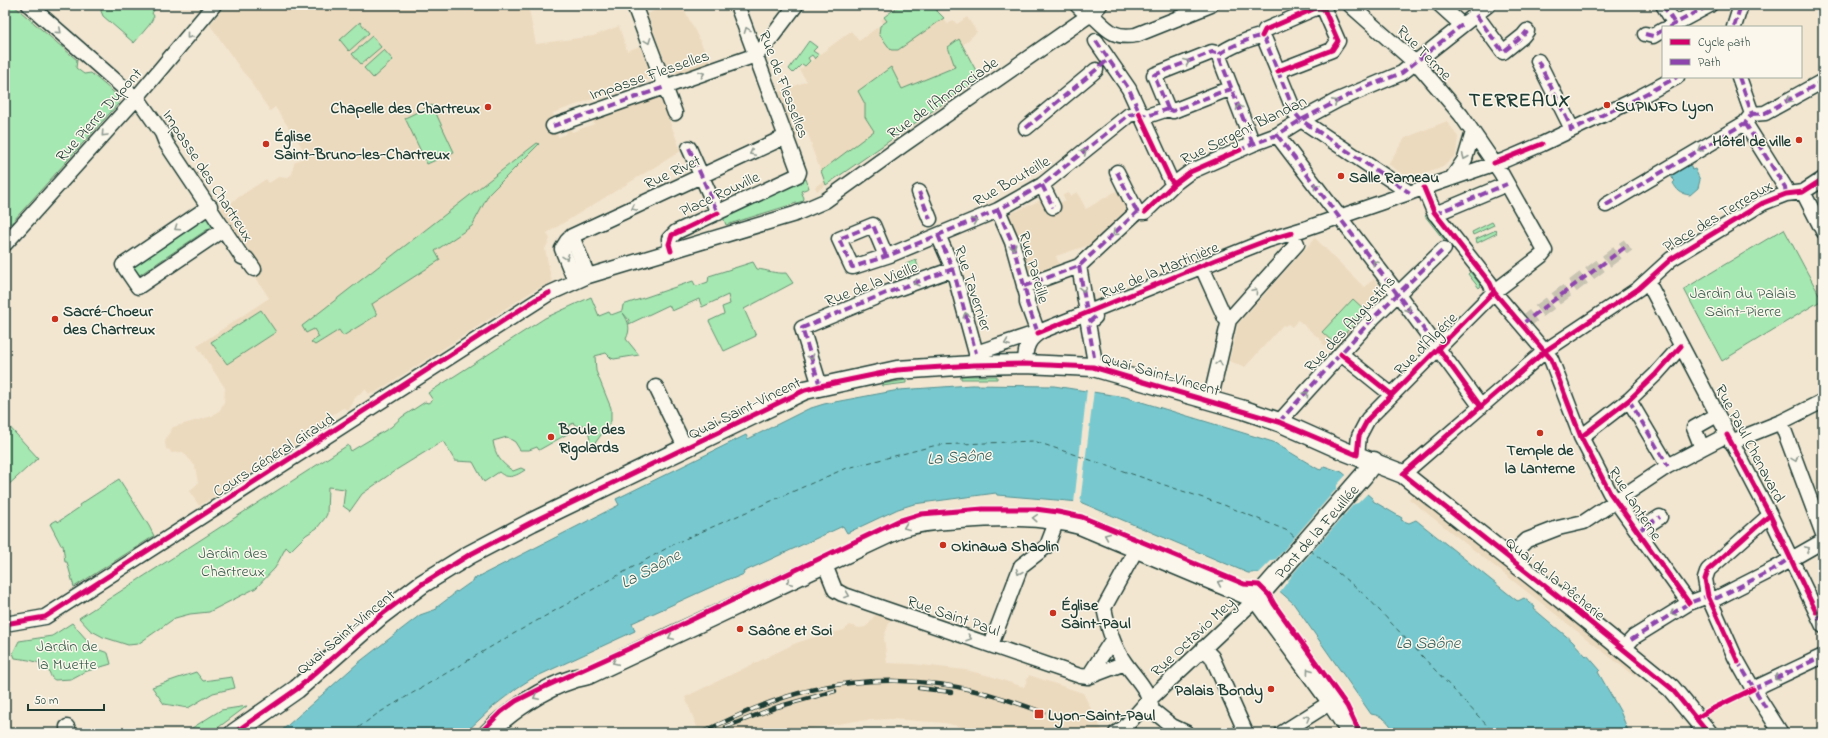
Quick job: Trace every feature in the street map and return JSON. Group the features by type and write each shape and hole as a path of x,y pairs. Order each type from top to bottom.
{"main road":[{"name":"Quai Saint-Vincent","path":"234,733 297,688 363,629 431,578 503,537 805,390 820,386 897,370 976,359 1025,364 1093,367 1279,422 1357,455"},
{"name":"Quai de la Pêcherie","path":"1357,455 1403,474 1509,557 1672,690 1708,733"},
{"name":"Pont de la Feuillée","path":"1262,592 1363,477 1374,461"},
{"path":"488,733 514,710 533,698 573,679 588,675 914,524 1000,516 1065,521 1262,592 1351,733"}],"street":[{"name":"Impasse des Chartreux","path":"29,5 141,103 162,133 166,143 210,206 242,257 247,259 254,269"},
{"name":"Rue Pierre Dupont","path":"5,244 136,98 214,5"},
{"path":"634,5 675,113"},
{"name":"Rue de Flesselles","path":"737,5 799,169 798,176"},
{"path":"756,55 796,5"},
{"path":"1087,8 1114,34 1124,37 1136,35 1211,5"},
{"name":"Rue Terme","path":"1350,5 1416,62 1461,115 1507,184 1544,251"},
{"path":"1440,5 1462,25"},
{"name":"Rue Sergent Blandan","path":"1079,266 1137,212 1145,212 1174,184 1190,172 1277,135 1301,120 1363,88 1402,73 1488,5"},
{"path":"1664,5 1669,26"},
{"path":"1671,26 1710,5"},
{"path":"1734,26 1741,5"},
{"path":"1262,36 1265,30 1318,7 1324,9 1338,41 1332,50 1278,71"},
{"name":"Rue de l'Annonciade","path":"671,251 813,208 825,201 1087,8"},
{"path":"1476,15 1503,52 1526,36"},
{"path":"1645,34 1653,36 1662,31"},
{"path":"1168,109 1154,75 1212,52 1220,54 1239,44 1262,36"},
{"path":"1262,36 1295,113 1301,120 1410,193"},
{"path":"1096,41 1103,63 1129,89 1170,179 1174,184"},
{"path":"1220,54 1220,59 1253,144"},
{"name":"Impasse Flesselles","path":"553,126 756,55"},
{"path":"1538,61 1570,125 1570,129"},
{"path":"1026,128 1103,63"},
{"name":"Rue de la Martinière","path":"1038,333 1091,314 1268,240 1410,193 1542,144 1570,129 1636,99 1675,78"},
{"name":"Place des Terreaux","path":"1739,78 1749,118 1785,187 1786,194"},
{"path":"1606,205 1749,118 1765,113 1823,81"},
{"path":"1139,113 1147,116 1168,109 1173,111 1221,92 1232,90"},
{"name":"Rue Bouteille","path":"886,256 998,210 1042,185 1129,115 1139,113"},
{"path":"1452,178 1465,159 1473,132"},
{"path":"1277,135 1398,294 1481,407"},
{"name":"Rue Rivet","path":"581,279 572,236 787,136"},
{"path":"689,148 718,213"},
{"path":"1117,172 1137,212"},
{"name":"Place Rouville","path":"671,251 669,244 672,235 798,176"},
{"path":"1823,180 1803,192 1823,231"},
{"path":"1435,214 1507,184"},
{"path":"1042,185 1053,207"},
{"name":"Rue Lanterne","path":"1424,188 1435,214 1490,283 1494,292 1545,351 1552,363 1581,437 1616,501 1689,603"},
{"path":"919,192 930,219"},
{"name":"Place des Terreaux","path":"1403,474 1545,351 1648,282 1671,259 1763,203 1786,194 1803,192"},
{"path":"210,206 123,265 138,287 224,228"},
{"name":"Rue Pareille","path":"998,210 1012,242 1027,303 1038,333"},
{"name":"Rue de la Vieille","path":"873,225 886,256 852,267 839,241 840,238 873,225"},
{"path":"1210,401 1229,320 1296,244 1292,233"},
{"name":"Rue Tavernier","path":"938,235 953,270 976,359"},
{"name":"Rue des Augustins","path":"1279,422 1398,294 1444,249"},
{"path":"581,279 671,251"},
{"name":"Rue d'Algérie","path":"1357,455 1361,431 1368,419 1494,292 1541,256 1544,251"},
{"path":"1024,286 1079,266 1091,314 1088,322 1094,357"},
{"path":"1202,267 1225,318 1229,320"},
{"name":"Rue de la Vieille","path":"820,386 802,328 886,293 953,270"},
{"name":"Cours Général Giraud","path":"5,624 45,617 535,300 581,279"},
{"name":"Rue Paul Chenavard","path":"1648,282 1770,515 1822,623"},
{"path":"1025,364 1028,342 1038,333"},
{"name":"Quai Saint-Vincent","path":"976,359 1026,336 1038,333"},
{"path":"1581,437 1629,400 1656,374 1681,346"},
{"path":"1341,354 1392,395"},
{"path":"656,387 686,449"},
{"path":"1629,400 1668,466"},
{"path":"1509,557 1526,540 1558,528 1584,522 1668,466 1702,448 1781,422 1823,401"},
{"path":"1702,448 1694,428 1717,415"},
{"path":"1781,422 1823,534"},
{"path":"1770,515 1708,570 1705,579 1708,596 1738,662 1781,733"},
{"path":"1638,531 1660,517"},
{"path":"991,646 1021,566 1047,546 1065,521"},
{"path":"1623,649 1634,637 1689,603 1708,596 1717,598 1774,569 1790,558 1823,541"},
{"path":"1137,548 1104,608 1109,633 1125,663 1140,680 1145,703 1172,726 1187,733"},
{"name":"Rue Saint Paul","path":"825,565 835,590 842,594 991,646 1080,676 1088,677"},
{"name":"Rue Octavio Mey","path":"1119,733 1145,703 1262,592"},
{"path":"1088,677 1110,643 1113,641"},
{"path":"1203,648 1212,657 1246,733"},
{"path":"1753,689 1823,656"},
{"path":"1088,677 1125,663"},
{"path":"1282,733 1331,702"}],"shaded area":[{"path":"225,5 528,5 536,44 593,36 619,26 627,51 640,46 652,78 553,113 554,118 549,120 553,130 559,137 571,129 572,132 594,124 593,120 660,96 681,151 547,233 550,239 545,249 552,282 533,291 373,394 372,392 369,394 365,389 355,398 349,410 343,408 332,415 335,419 199,506 190,491 198,483 195,466 183,452 171,453 170,450 166,449 166,438 173,427 212,416 220,410 224,402 225,388 197,346 269,298 256,278 259,276 256,271 261,268 221,209 266,179 269,183 278,177 287,178 292,174 294,163 307,155 275,107 270,111 251,83 252,82 242,71 210,25"},
{"path":"668,5 682,5 711,63 678,74 677,72 670,74 647,14"},
{"path":"900,5 931,5 948,24 953,20 957,24 967,17 977,32 963,45 980,78 817,191 815,187 824,180 811,146 812,145 807,132 796,138 779,92 807,81 799,70 851,31 859,41 883,23 881,20"},
{"path":"1447,121 1458,137 1456,155 1443,167 1413,178 1407,177 1388,164 1405,138"},
{"path":"1116,191 1130,206 1089,245 1056,256 1059,264 1030,274 1024,271 1007,215 1043,199 1056,205 1065,200 1063,195 1068,193 1070,196 1077,192 1086,209"},
{"path":"1315,238 1364,287 1374,279 1385,293 1385,301 1334,354 1298,320 1292,327 1288,324 1285,326 1283,325 1245,367 1229,361 1238,324"},
{"path":"1417,488 1644,665 1634,676 1409,499"},
{"path":"883,612 892,615 884,637 887,663 913,664 966,670 1024,687 1029,675 1083,693 1103,732 986,733 945,723 891,719 856,721 786,733 684,733 683,730 697,727 685,697 796,643 844,630 850,625 859,628 865,627 874,616"}],"green space":[{"path":"5,5 13,5 77,60 76,68 84,74 91,73 118,96 119,103 5,230"},
{"path":"103,5 158,5 152,13 154,16 150,24 134,43 103,16 101,11"},
{"path":"900,5 931,5 944,18 898,50 891,50 879,34 880,26 887,21 884,17"},
{"path":"360,22 369,33 349,51 340,40"},
{"path":"372,36 381,47 361,64 352,54"},
{"path":"959,39 980,78 826,185 821,171 874,131 865,117 865,104 858,91 891,67 902,89 955,67 948,47"},
{"path":"809,41 817,47 813,51 819,55 815,59 812,55 808,58 810,61 805,66 802,64 793,73 789,69"},
{"path":"384,50 393,60 373,78 364,68"},
{"path":"432,105 454,152 427,164 405,118"},
{"path":"537,143 539,144 489,194 472,226 435,251 440,260 372,304 377,315 343,336 339,330 315,345 311,342 319,337 314,329 306,333 302,326"},
{"path":"806,179 809,188 801,191 804,198 803,201 726,225 723,217"},
{"path":"1426,215 1445,239 1444,240 1425,216"},
{"path":"207,217 214,225 138,276 133,267"},
{"path":"1492,222 1494,225 1473,235 1472,232"},
{"name":"Jardin du Palais Saint-Pierre","path":"1784,229 1822,300 1722,361 1684,289"},
{"path":"1496,230 1497,233 1477,243 1476,239"},
{"path":"916,260 919,270 909,274 906,264"},
{"name":"Jardin des Chartreux","path":"753,262 757,269 786,273 793,283 744,309 756,336 724,351 709,321 724,314 722,307 730,304 728,295 702,307 699,299 672,311 669,305 629,324 629,320 623,313 629,326 626,339 639,355 614,359 606,353 595,356 596,371 611,408 611,421 593,446 586,445 590,439 586,425 577,426 573,423 566,428 569,433 539,450 537,447 529,450 520,450 515,442 507,437 493,441 497,455 505,465 513,471 521,468 525,470 512,476 506,476 499,472 484,482 473,462 455,461 443,441 396,470 362,494 350,511 343,506 345,489 328,487 327,514 317,528 306,535 290,551 286,547 275,568 256,588 209,612 190,614 175,618 138,644 128,645 103,637 90,630 79,618 348,445 351,451 391,427 402,417 425,402 428,403 433,400 428,393 545,318 591,297 599,316 609,312 611,315 622,311 623,305 693,281 697,286 708,282 709,276"},
{"path":"1470,272 1480,284 1481,286 1479,288 1468,274"},
{"path":"1353,299 1366,311 1335,344 1322,332"},
{"path":"261,310 276,332 227,364 211,342"},
{"path":"961,376 997,376 997,379 961,379"},
{"path":"906,380 906,383 882,386 882,384"},
{"path":"5,422 38,458 5,488"},
{"path":"119,479 154,536 74,587 67,562 65,562 63,545 61,545 50,524 57,520 58,522 80,507 79,505"},
{"name":"Jardin de la Muette","path":"72,623 94,648 108,653 111,664 84,672 71,679 55,680 51,677 48,670 41,664 15,658 13,653 19,641 52,636"},
{"path":"196,672 203,681 232,677 235,688 213,693 188,708 164,704 152,687"},
{"path":"247,706 211,733 190,733 192,728 221,710"}],"water":[{"path":"1686,164 1691,166 1692,170 1695,169 1700,180 1698,188 1690,195 1681,193 1673,183 1675,181 1672,178 1672,172"},
{"name":"La Saône","path":"971,385 1054,386 1125,397 1273,442 1318,469 1321,470 1324,466 1342,472 1373,499 1373,501 1402,518 1401,520 1409,523 1416,520 1516,600 1518,601 1524,598 1535,607 1534,609 1572,641 1600,670 1598,672 1620,711 1629,733 1395,733 1386,720 1371,714 1293,603 1259,573 1248,573 1080,502 997,495 996,493 914,504 898,509 847,533 843,526 743,572 744,574 732,579 731,578 632,623 635,631 531,679 517,688 494,706 465,733 279,733 358,663 420,615 437,609 437,607 453,595 453,593 456,591 457,592 474,579 619,505 616,499 746,435 748,439 808,409 824,404 899,390"}],"pier":[{"path":"1087,389 1094,390 1080,503 1074,503"},
{"path":"1347,474 1368,493 1358,503 1354,504 1291,576 1279,593 1258,575 1251,573 1259,573 1272,560 1276,559 1337,488 1337,485"}],"ferry route":[{"path":"351,733 377,714 506,638 676,543 844,469 937,445 1034,441 1224,505 1288,531 1297,539"},
{"path":"1310,550 1366,596 1494,733"}],"tunnel":[{"path":"1522,324 1628,245"}],"railway":[{"path":"701,733 754,708 782,698 832,686 874,681 917,682 959,687 996,696 1043,712"},
{"path":"919,688 951,692"},
{"path":"726,727 777,707 835,691"}],"marked path":[{"path":"1077,5 1081,9"},
{"path":"1663,5 1675,24"},
{"path":"1671,26 1710,5"},
{"path":"1734,26 1741,5"},
{"path":"1476,15 1503,52 1527,31"},
{"path":"1238,151 1277,135 1301,120 1363,88 1402,73 1462,25"},
{"path":"1645,34 1653,36 1662,31"},
{"path":"1253,144 1220,59 1220,54 1240,43 1262,36 1295,113 1301,120 1410,193"},
{"path":"1096,41 1129,89 1141,116"},
{"path":"1168,109 1154,75 1212,52 1220,54"},
{"path":"1026,128 1109,59"},
{"path":"1538,61 1570,125 1571,130 1636,99 1675,78"},
{"path":"1739,78 1752,114"},
{"path":"1752,114 1765,113 1823,81"},
{"path":"553,126 665,87"},
{"path":"1168,109 1173,111 1232,89"},
{"path":"1139,113 1147,116 1168,109"},
{"path":"886,256 873,225 839,239 853,267 890,255 998,210 1042,185 1129,115 1139,113"},
{"path":"1606,205 1745,123 1752,114"},
{"path":"1745,123 1785,187 1786,194"},
{"path":"1277,135 1438,348"},
{"path":"689,148 718,213"},
{"path":"1117,172 1137,212"},
{"path":"1435,214 1507,184"},
{"path":"1042,185 1053,207"},
{"path":"919,192 930,219"},
{"path":"998,210 1012,242 1027,296 1027,303 1038,333"},
{"path":"1024,286 1079,266 1137,212 1147,210"},
{"path":"938,235 953,269 976,353"},
{"path":"1522,324 1628,245"},
{"path":"1279,422 1373,318 1444,249"},
{"path":"1079,266 1087,312"},
{"path":"820,386 802,328 886,293 953,269"},
{"path":"1094,357 1088,323 1095,317"},
{"path":"1629,400 1668,466"},
{"path":"1638,531 1660,517"},
{"path":"1631,640 1689,603 1708,596 1717,598 1774,569 1790,558"},
{"path":"1816,612 1823,626"},
{"path":"1753,689 1823,656"},
{"path":"1737,660 1767,710"}],"cycle path":[{"path":"1262,36 1265,30 1318,7 1324,9 1338,41 1332,50 1278,71"},
{"path":"1139,113 1170,179 1174,184"},
{"path":"1494,163 1542,144"},
{"path":"1145,212 1174,184 1190,172 1240,150"},
{"path":"1708,733 1671,688 1403,474 1545,351 1638,289 1671,259 1763,203 1786,194 1803,192 1823,179"},
{"path":"1424,188 1434,212 1490,283 1494,292 1551,359 1581,437 1610,493 1689,603"},
{"path":"671,251 669,244 672,235 718,213"},
{"path":"1038,333 1215,260 1268,240 1292,233"},
{"path":"234,733 297,689 381,615 422,584 469,555 532,522 805,390 897,370 973,365 1025,364 1093,367 1279,422 1357,455 1359,436 1368,419 1494,292"},
{"path":"5,624 45,617 535,300 549,293"},
{"path":"1581,437 1629,400 1656,374 1681,346"},
{"path":"1438,348 1481,407"},
{"path":"1341,354 1392,395"},
{"path":"1727,435 1770,515 1816,612"},
{"path":"480,733 501,712 516,701 668,631 898,521 921,514 983,509 1035,509 1082,517 1244,584 1259,585 1269,595 1347,706 1360,733"},
{"path":"1738,662 1708,596 1705,579 1708,570 1770,515"},
{"path":"1697,718 1753,689"}],"place":[{"name":"SUPINFO Lyon","path":"1607,105"},
{"name":"Chapelle des Chartreux","path":"488,107"},
{"name":"Hôtel de ville","path":"1799,140"},
{"name":"Église Saint-Bruno-les-Chartreux","path":"266,144"},
{"name":"Salle Rameau","path":"1341,176"},
{"name":"Sacré-Choeur des Chartreux","path":"55,319"},
{"name":"Temple de la Lanterne","path":"1540,433"},
{"name":"Boule des Rigolards","path":"551,437"},
{"name":"Okinawa Shaolin","path":"943,545"},
{"name":"Église Saint-Paul","path":"1053,613"},
{"name":"Saône et Soi","path":"740,629"},
{"name":"Palais Bondy","path":"1271,689"},
{"name":"Lyon-Saint-Paul","path":"1039,714"}],"district":[{"name":"TERREAUX","path":"1520,99"}]}
